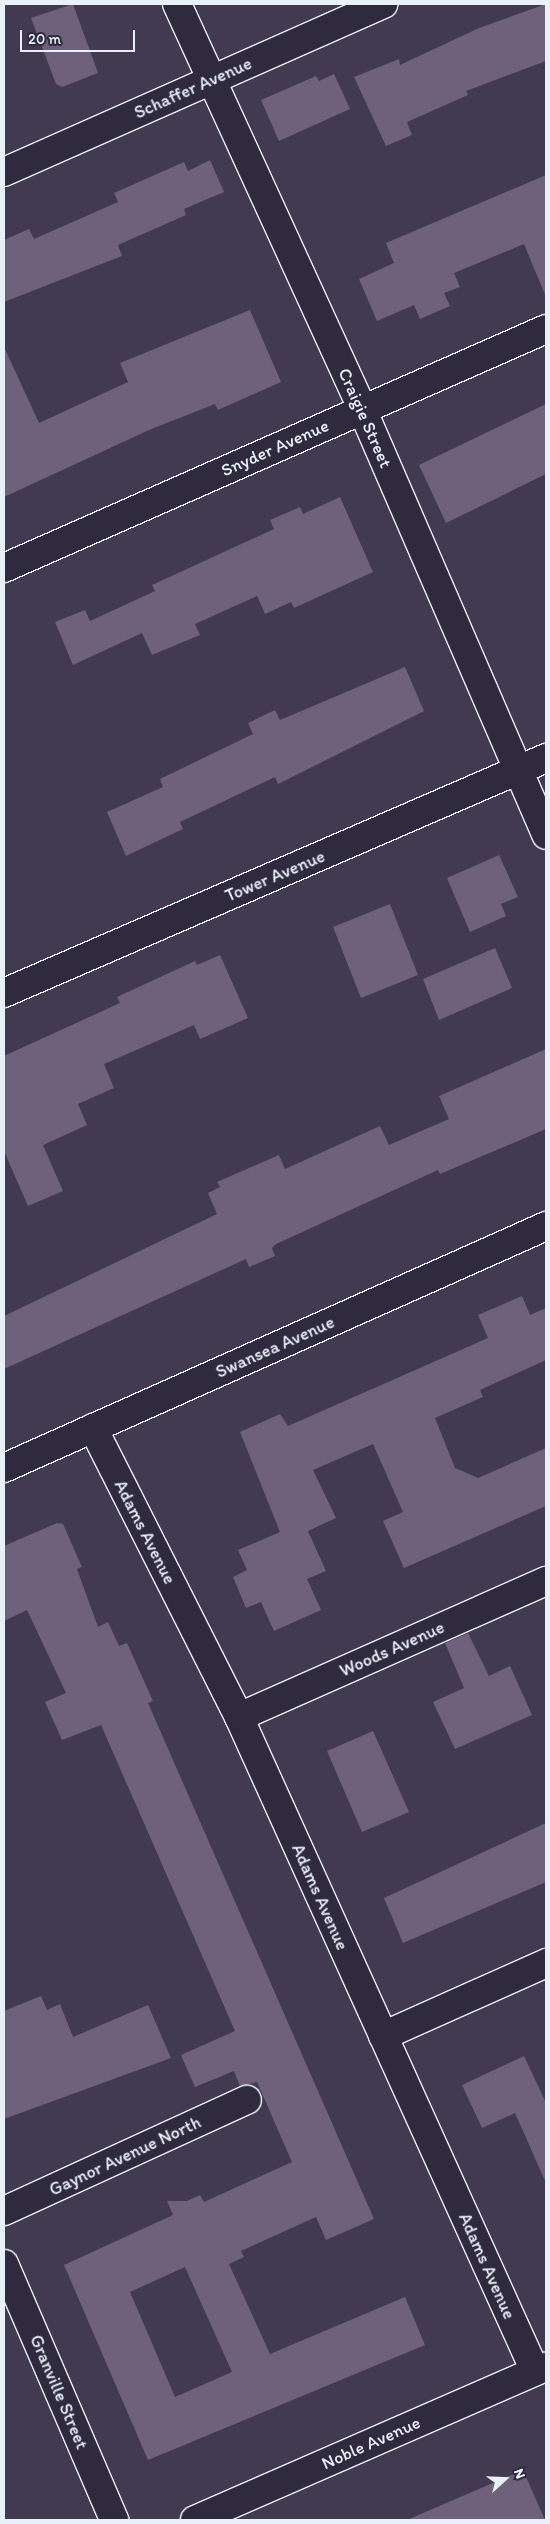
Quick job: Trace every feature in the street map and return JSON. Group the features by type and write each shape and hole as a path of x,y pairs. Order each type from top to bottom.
{"street":[{"name":"Craigie Street","path":"177,4 362,409 546,835"},
{"name":"Schaffer Avenue","path":"4,172 382,4"},
{"name":"Snyder Avenue","path":"4,568 546,329"},
{"name":"Tower Avenue","path":"4,993 546,758"},
{"name":"Swansea Avenue","path":"4,1468 546,1226"},
{"name":"Adams Avenue","path":"93,1428 238,1717 383,2036 541,2369"},
{"name":"Woods Avenue","path":"238,1717 546,1581"},
{"path":"383,2036 546,1963"},
{"name":"Gaynor Avenue North","path":"4,2211 247,2100"},
{"name":"Granville Street","path":"4,2264 114,2520"},
{"name":"Noble Avenue","path":"195,2520 541,2369"}],"building":[{"path":"73,4 98,73 62,87 56,84 31,18"},
{"path":"546,4 546,61 466,91 468,95 407,122 412,135 386,146 354,77 399,59 400,65 479,28"},
{"path":"334,74 350,109 279,141 261,100 316,76 319,81"},
{"path":"210,160 224,192 184,209 186,215 118,245 122,256 4,302 4,240 29,229 34,239 118,202 114,193 184,162 188,171"},
{"path":"546,175 546,297 524,244 454,273 460,287 444,293 450,306 420,319 414,305 377,321 359,279 394,263 386,243"},
{"path":"250,310 281,382 218,410 215,404 149,430 4,497 4,347 39,423 128,382 120,363"},
{"path":"546,404 546,474 446,523 419,465"},
{"path":"340,497 373,572 294,608 291,602 265,614 257,596 195,624 200,635 152,655 142,633 73,665 55,622 85,610 90,621 155,591 152,585 274,529 270,520 300,507 303,514"},
{"path":"405,667 424,711 278,784 275,777 180,822 183,829 126,856 107,812 163,787 160,779 253,734 248,723 275,710 280,720"},
{"path":"499,855 518,897 501,904 506,916 470,932 447,878"},
{"path":"390,904 418,975 361,998 333,927"},
{"path":"495,948 512,988 439,1020 423,979"},
{"path":"220,955 248,1018 200,1039 194,1025 104,1064 114,1088 78,1104 87,1125 43,1145 63,1191 28,1206 4,1151 4,1056 120,1003 117,997 195,961 197,965"},
{"path":"546,1049 546,1129 440,1174 438,1170 276,1244 272,1248 275,1256 249,1267 246,1259 4,1369 4,1316 217,1214 208,1193 220,1187 217,1182 279,1155 285,1169 380,1126 389,1145 449,1119 439,1096"},
{"path":"522,1296 530,1315 546,1308 546,1360 480,1390 483,1397 435,1418 455,1468 478,1478 546,1448 546,1506 404,1568 383,1521 403,1512 373,1444 313,1470 336,1518 308,1531 326,1571 307,1579 321,1610 274,1631 261,1602 246,1608 233,1577 247,1570 238,1550 280,1532 240,1432 280,1414 288,1426 488,1338 478,1315"},
{"path":"57,1523 63,1524 82,1567 77,1569 98,1627 108,1622 119,1646 127,1643 153,1701 148,1703 374,2219 326,2240 316,2217 241,2251 244,2257 229,2264 270,2354 405,2297 425,2345 148,2460 64,2265 173,2215 167,2201 187,2201 200,2195 204,2202 292,2162 257,2082 240,2086 234,2071 195,2087 181,2055 235,2031 101,1725 62,1740 45,1702 66,1693 27,1610 4,1621 4,1546","holes":["185,2267 232,2372 175,2397 130,2292"]},
{"path":"468,1633 489,1676 510,1666 532,1715 455,1749 433,1702 464,1688 445,1643"},
{"path":"373,1731 409,1812 362,1832 327,1751"},
{"path":"546,1823 546,1882 403,1943 384,1898"},
{"path":"41,1996 47,2010 60,2004 73,2037 148,2005 171,2058 4,2119 4,2011"},
{"path":"524,2056 546,2103 546,2183 515,2113 482,2128 462,2085"},
{"path":"523,2470 545,2520 407,2520"}]}
